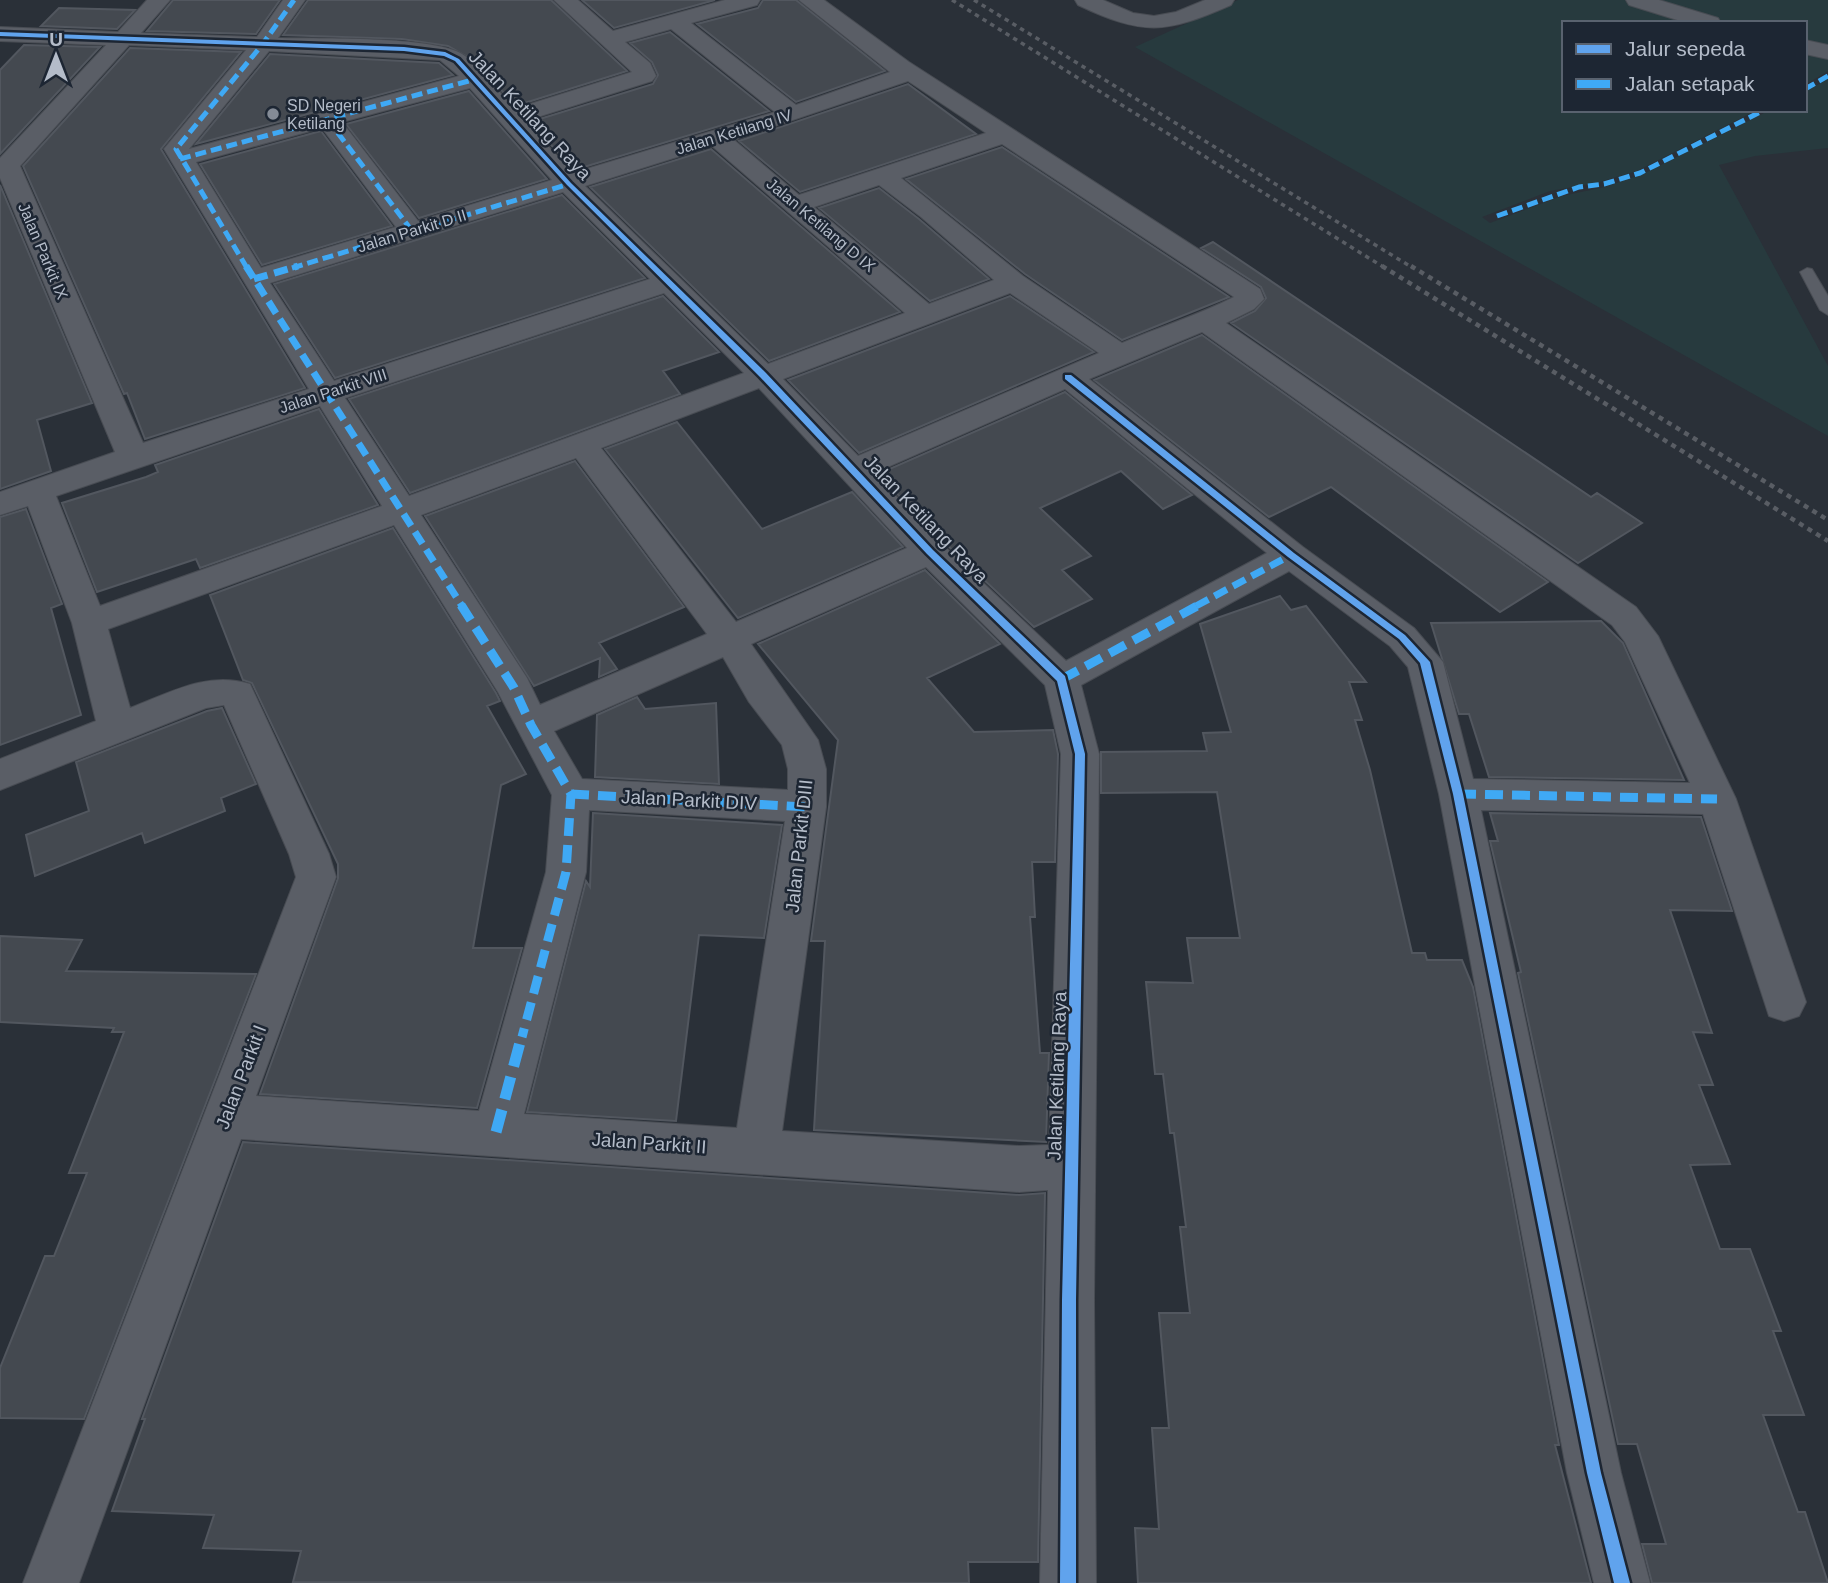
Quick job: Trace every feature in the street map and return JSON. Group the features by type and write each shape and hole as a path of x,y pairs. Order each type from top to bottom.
{"street":[{"path":"125,38 159,0"},
{"path":"294,0 262,45 181,138 176,149 180,159 190,168 254,279 514,688 531,725 571,794 566,872 496,1132"},
{"path":"509,118 644,76 642,68 565,0"},
{"path":"610,38 675,21 723,3 750,0"},
{"path":"810,0 900,73 1008,134 1250,295 1244,303 1203,323 1181,328 1118,354 854,470"},
{"path":"1086,0 1131,21 1165,23 1223,0"},
{"path":"1637,0 1704,21"},
{"path":"675,21 793,114"},
{"name":"Jalan Ketilang Raya","path":"0,34 429,51 457,60 569,184 667,283 763,374 930,552 1062,679 1080,754 1068,1583"},
{"name":"Jalan Parkit IX","path":"125,38 7,165 132,457"},
{"path":"1807,47 1828,52"},
{"name":"Jalan Ketilang IV","path":"569,184 793,114 900,73"},
{"path":"180,159 476,79"},
{"path":"328,120 412,231"},
{"path":"797,204 1008,134"},
{"name":"Jalan Ketilang D IX","path":"716,137 924,314"},
{"path":"881,175 930,211 1013,282 1118,354"},
{"name":"Jalan Parkit D II","path":"254,279 569,184"},
{"path":"89,623 401,511 1013,282"},
{"name":"Jalan Parkit VIII","path":"0,504 132,457 667,283"},
{"path":"1203,323 1624,616 1640,636 1717,799 1784,1002"},
{"path":"1068,377 1291,555 1402,637 1424,662 1458,794 1591,1460 1622,1583"},
{"name":"Jalan Parkit DIII","path":"581,443 659,550 729,637 762,692 799,740 807,769 807,807 756,1151"},
{"path":"0,775 117,730 89,623 38,491"},
{"path":"531,725 930,552"},
{"path":"1062,679 1291,555"},
{"name":"Jalan Parkit I","path":"51,1583 316,877 309,854 237,694 221,691 199,696 117,730"},
{"name":"Jalan Parkit DIV","path":"571,794 807,807"},
{"path":"1458,794 1717,799"},
{"name":"Jalan Parkit II","path":"226,1116 496,1132 1019,1170 1072,1167"}],"lane":[{"path":"1828,273 1807,272 1828,310"}],"green space":[{"path":"1238,0 1630,0 1693,21 1562,21 1562,112 1753,112 1637,171 1596,183 1550,191 1482,217 1490,223 1562,196 1605,187 1643,174 1766,112 1807,112 1807,91 1828,79 1828,148 1755,156 1719,165 1828,366 1828,436 1135,47"},
{"path":"1642,0 1828,0 1828,49 1807,45 1807,21 1711,21"},
{"path":"1807,51 1828,58 1828,71 1807,84"}],"building":[{"path":"173,0 280,0 256,34 147,31"},
{"path":"308,0 551,0 627,71 515,106 478,63 448,46 402,39 283,35"},
{"path":"582,0 715,0 614,28"},
{"path":"763,0 796,0 885,71 796,102 697,24 758,8"},
{"path":"59,8 135,10 117,29 41,26"},
{"path":"670,32 769,111 574,170 530,122 653,84 658,75 652,62 630,43"},
{"path":"24,45 100,47 0,154 0,70"},
{"path":"130,48 241,52 161,149 305,388 145,439 127,393 124,394 23,166"},
{"name":"SD Negeri Ketilang","path":"270,54 439,63 453,75 196,144"},
{"path":"908,84 976,134 800,192 739,141"},
{"path":"469,91 547,179 419,218 346,124"},
{"path":"321,131 392,226 262,265 200,164"},
{"path":"1002,147 1229,297 1122,340 1025,274 906,179"},
{"path":"711,149 900,312 769,361 590,187"},
{"path":"0,185 92,403 37,420 51,471 0,489"},
{"path":"879,188 989,279 930,301 819,208"},
{"path":"562,195 645,278 335,378 274,284"},
{"path":"1213,242 1591,497 1597,493 1642,523 1578,563 1231,323 1255,311 1266,298 1261,287 1201,248"},
{"path":"663,296 719,352 663,371 680,394 410,493 349,399"},
{"path":"1010,296 1094,352 859,453 788,380"},
{"path":"1202,335 1548,582 1500,612 1331,487 1269,517 1094,380"},
{"path":"1065,392 1192,495 1163,509 1121,471 1040,508 1091,556 1062,570 1092,599 1034,627 944,542 878,474"},
{"path":"319,409 378,505 200,568 196,559 97,592 62,503 146,477 158,472 155,465"},
{"path":"677,422 762,529 852,492 903,547 738,618 605,449"},
{"path":"575,461 684,607 599,643 617,669 599,677 600,658 534,686 425,516"},
{"path":"26,509 62,604 51,608 81,715 0,745 0,517"},
{"path":"393,528 496,693 500,701 487,706 526,774 501,785 473,948 522,948 477,1108 260,1094 338,878 338,864 252,683 243,680 210,595"},
{"path":"925,570 1000,644 927,678 974,732 1053,730 1058,754 1055,862 1032,862 1035,917 1030,917 1040,1053 1049,1053 1046,1142 814,1130 825,941 811,941 838,740 758,644"},
{"path":"1280,596 1291,610 1306,606 1366,682 1349,682 1362,720 1355,720 1370,770 1412,953 1425,953 1427,960 1462,960 1473,987 1559,1445 1555,1445 1591,1583 1138,1583 1135,1528 1159,1529 1152,1428 1169,1428 1159,1313 1190,1313 1180,1227 1186,1227 1174,1133 1170,1133 1163,1074 1155,1074 1146,982 1193,983 1187,938 1240,938 1217,792 1101,793 1101,752 1207,751 1203,733 1231,732 1200,624"},
{"path":"1601,621 1623,643 1684,780 1489,777 1469,714 1459,714 1431,623"},
{"path":"637,697 645,709 716,703 719,784 595,777 597,715"},
{"path":"222,708 256,784 221,798 225,811 145,843 142,833 35,876 26,835 89,811 76,762 207,711"},
{"path":"593,813 782,825 764,938 699,935 676,1121 527,1112 586,881 590,887"},
{"path":"1490,813 1701,817 1732,911 1670,910 1712,1033 1693,1032 1713,1085 1699,1085 1730,1164 1690,1165 1720,1249 1750,1249 1781,1331 1773,1331 1804,1415 1763,1415 1798,1512 1805,1512 1828,1583 1652,1583 1642,1544 1666,1544 1637,1444 1618,1444 1518,973 1521,972 1490,841 1498,841"},
{"path":"0,936 82,940 66,971 256,974 84,1419 0,1418 0,1368 45,1256 54,1256 87,1173 69,1173 124,1032 112,1032 114,1028 0,1022"},
{"path":"243,1142 1019,1195 1045,1193 1038,1562 968,1562 969,1583 293,1582 301,1551 203,1548 214,1515 112,1511 145,1419 142,1419"}],"railway":[{"path":"952,0 1385,268"},
{"path":"974,0 1413,268"},
{"path":"1382,266 1828,541"},
{"path":"1411,266 1828,520"}],"marked path":[{"path":"294,0 262,45 176,149 254,279 514,688 531,725 571,794 566,872 496,1132"},
{"path":"1807,88 1828,76"},
{"path":"180,159 476,79"},
{"path":"1497,216 1579,187 1604,184 1640,173 1760,112"},
{"path":"328,120 412,231"},
{"path":"254,279 569,184"},
{"path":"1062,679 1291,555"},
{"path":"571,794 807,807"},
{"path":"1458,794 1717,799"}],"cycle path":[{"path":"0,34 404,49 445,54 457,60 569,184 763,375 930,552 1062,679 1080,754 1069,1300 1068,1583"},
{"path":"1068,377 1291,555 1402,637 1425,662 1458,794 1594,1473 1622,1583"}],"place":[{"name":"SD Negeri Ketilang","path":"273,114"}]}
